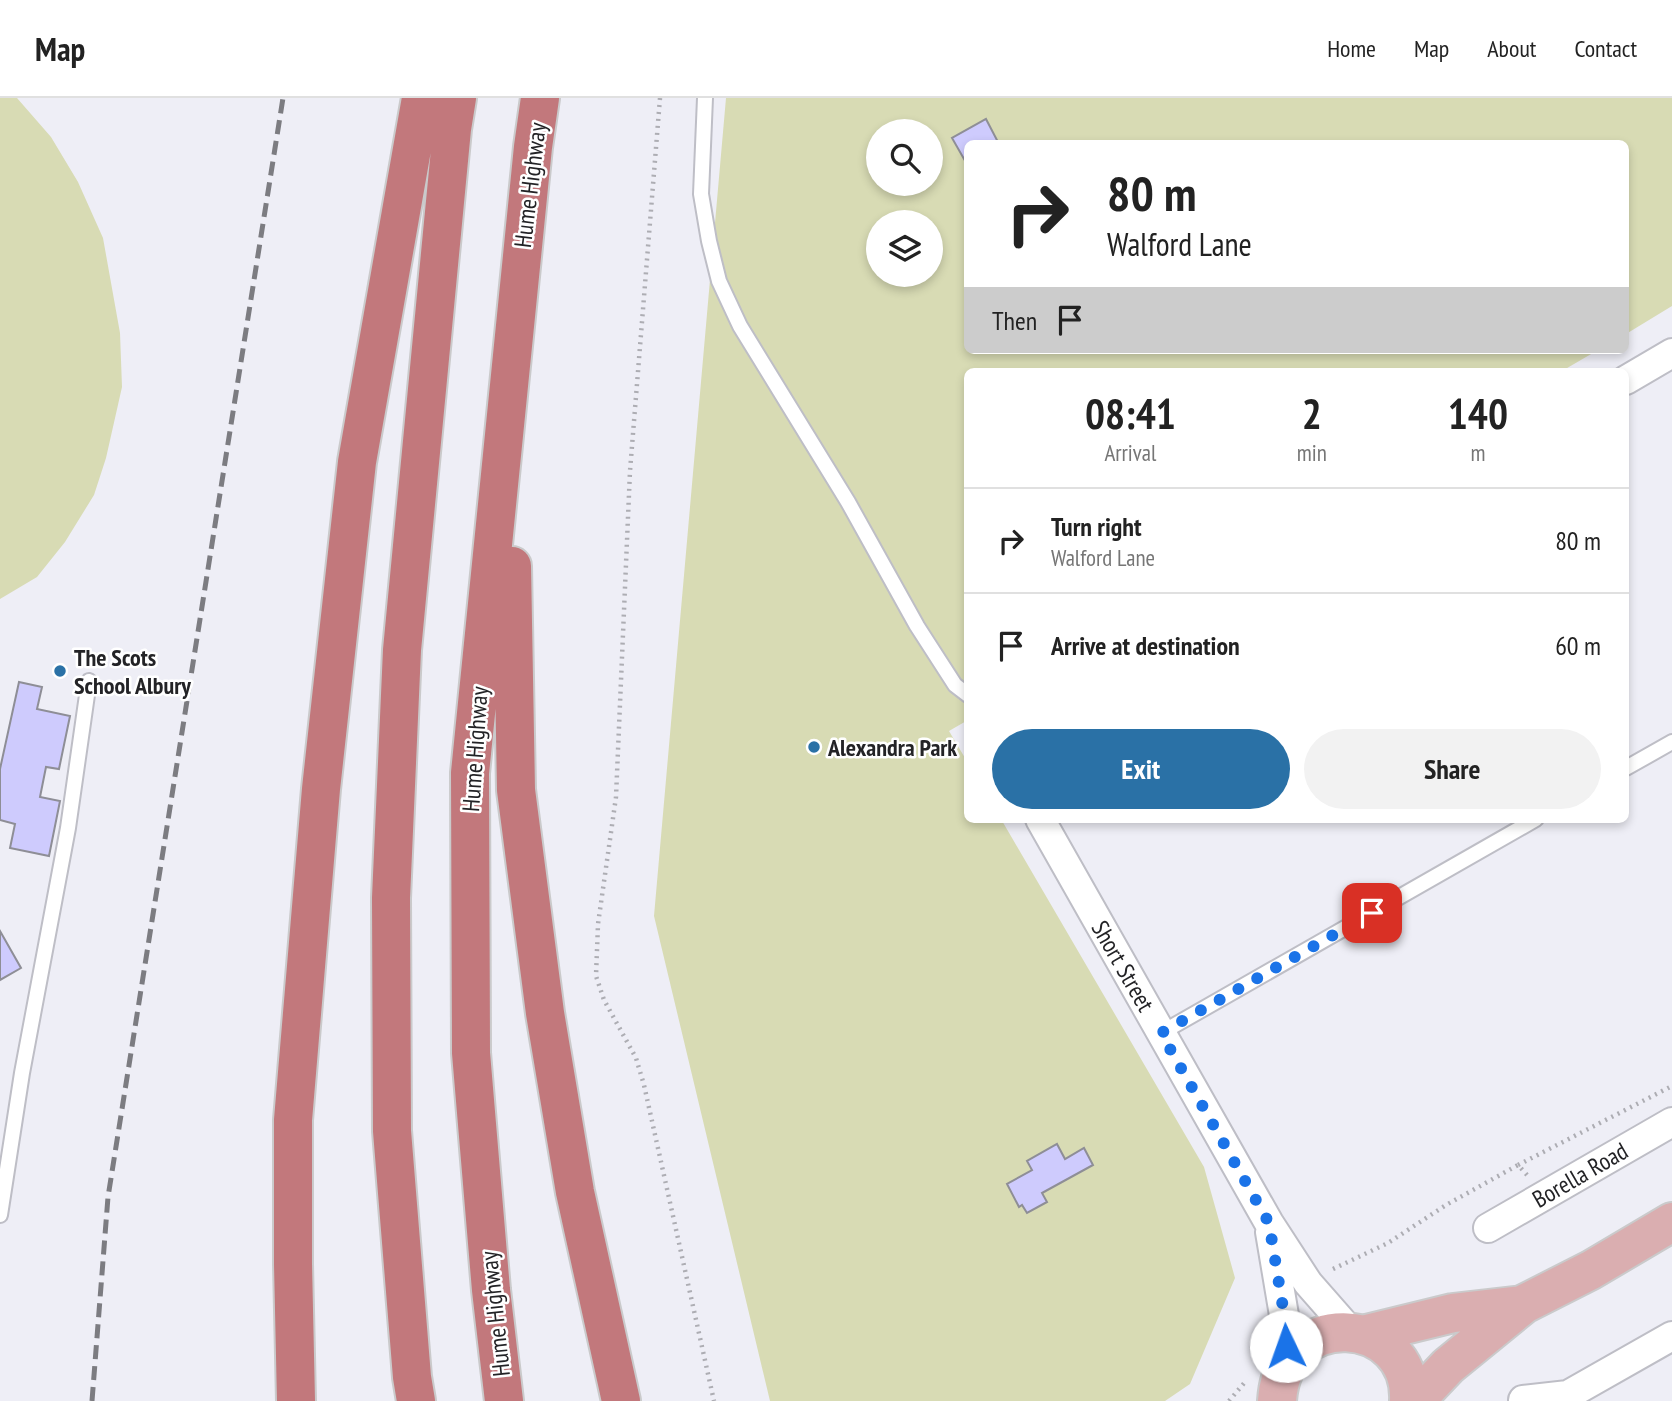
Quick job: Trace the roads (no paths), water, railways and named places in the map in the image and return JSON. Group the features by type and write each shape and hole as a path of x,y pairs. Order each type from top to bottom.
{"highway":[{"path":"296,1401 293,1119 321,789 357,462 421,98"},
{"path":"416,1401 393,1131 391,898 402,650 457,98"},
{"name":"Hume Highway","path":"504,1401 491,1290 471,1053 470,773 540,98"},
{"path":"509,382 516,790 545,1013 575,1192 621,1401"}],"main road":[{"path":"1415,1401 1448,1366 1524,1304 1591,1270 1672,1222"},
{"path":"1276,1387 1293,1355 1313,1339 1325,1334 1357,1333 1454,1314 1524,1304"},
{"path":"1357,1333 1387,1348 1396,1357 1408,1381 1409,1401"}],"street":[{"path":"1629,378 1672,353"},
{"name":"Short Street","path":"1042,823 1269,1223 1308,1283 1357,1333"},
{"name":"Borella Road","path":"1488,1228 1672,1122"},
{"name":"Short Street","path":"1269,1223 1286,1326 1276,1387"},
{"path":"1523,1400 1568,1395 1672,1336"}],"lane":[{"path":"705,98 701,194 719,281 740,326 848,502 917,626 955,685 964,692"},
{"path":"0,1215 22,1073 68,828 89,681"},
{"path":"1629,766 1672,742"},
{"path":"1161,1033 1529,823"}],"railway":[{"path":"92,1401 108,1197 283,98"}],"place":[{"name":"The Scots School Albury","path":"60,671"},
{"name":"Alexandra Park","path":"814,747"}]}
